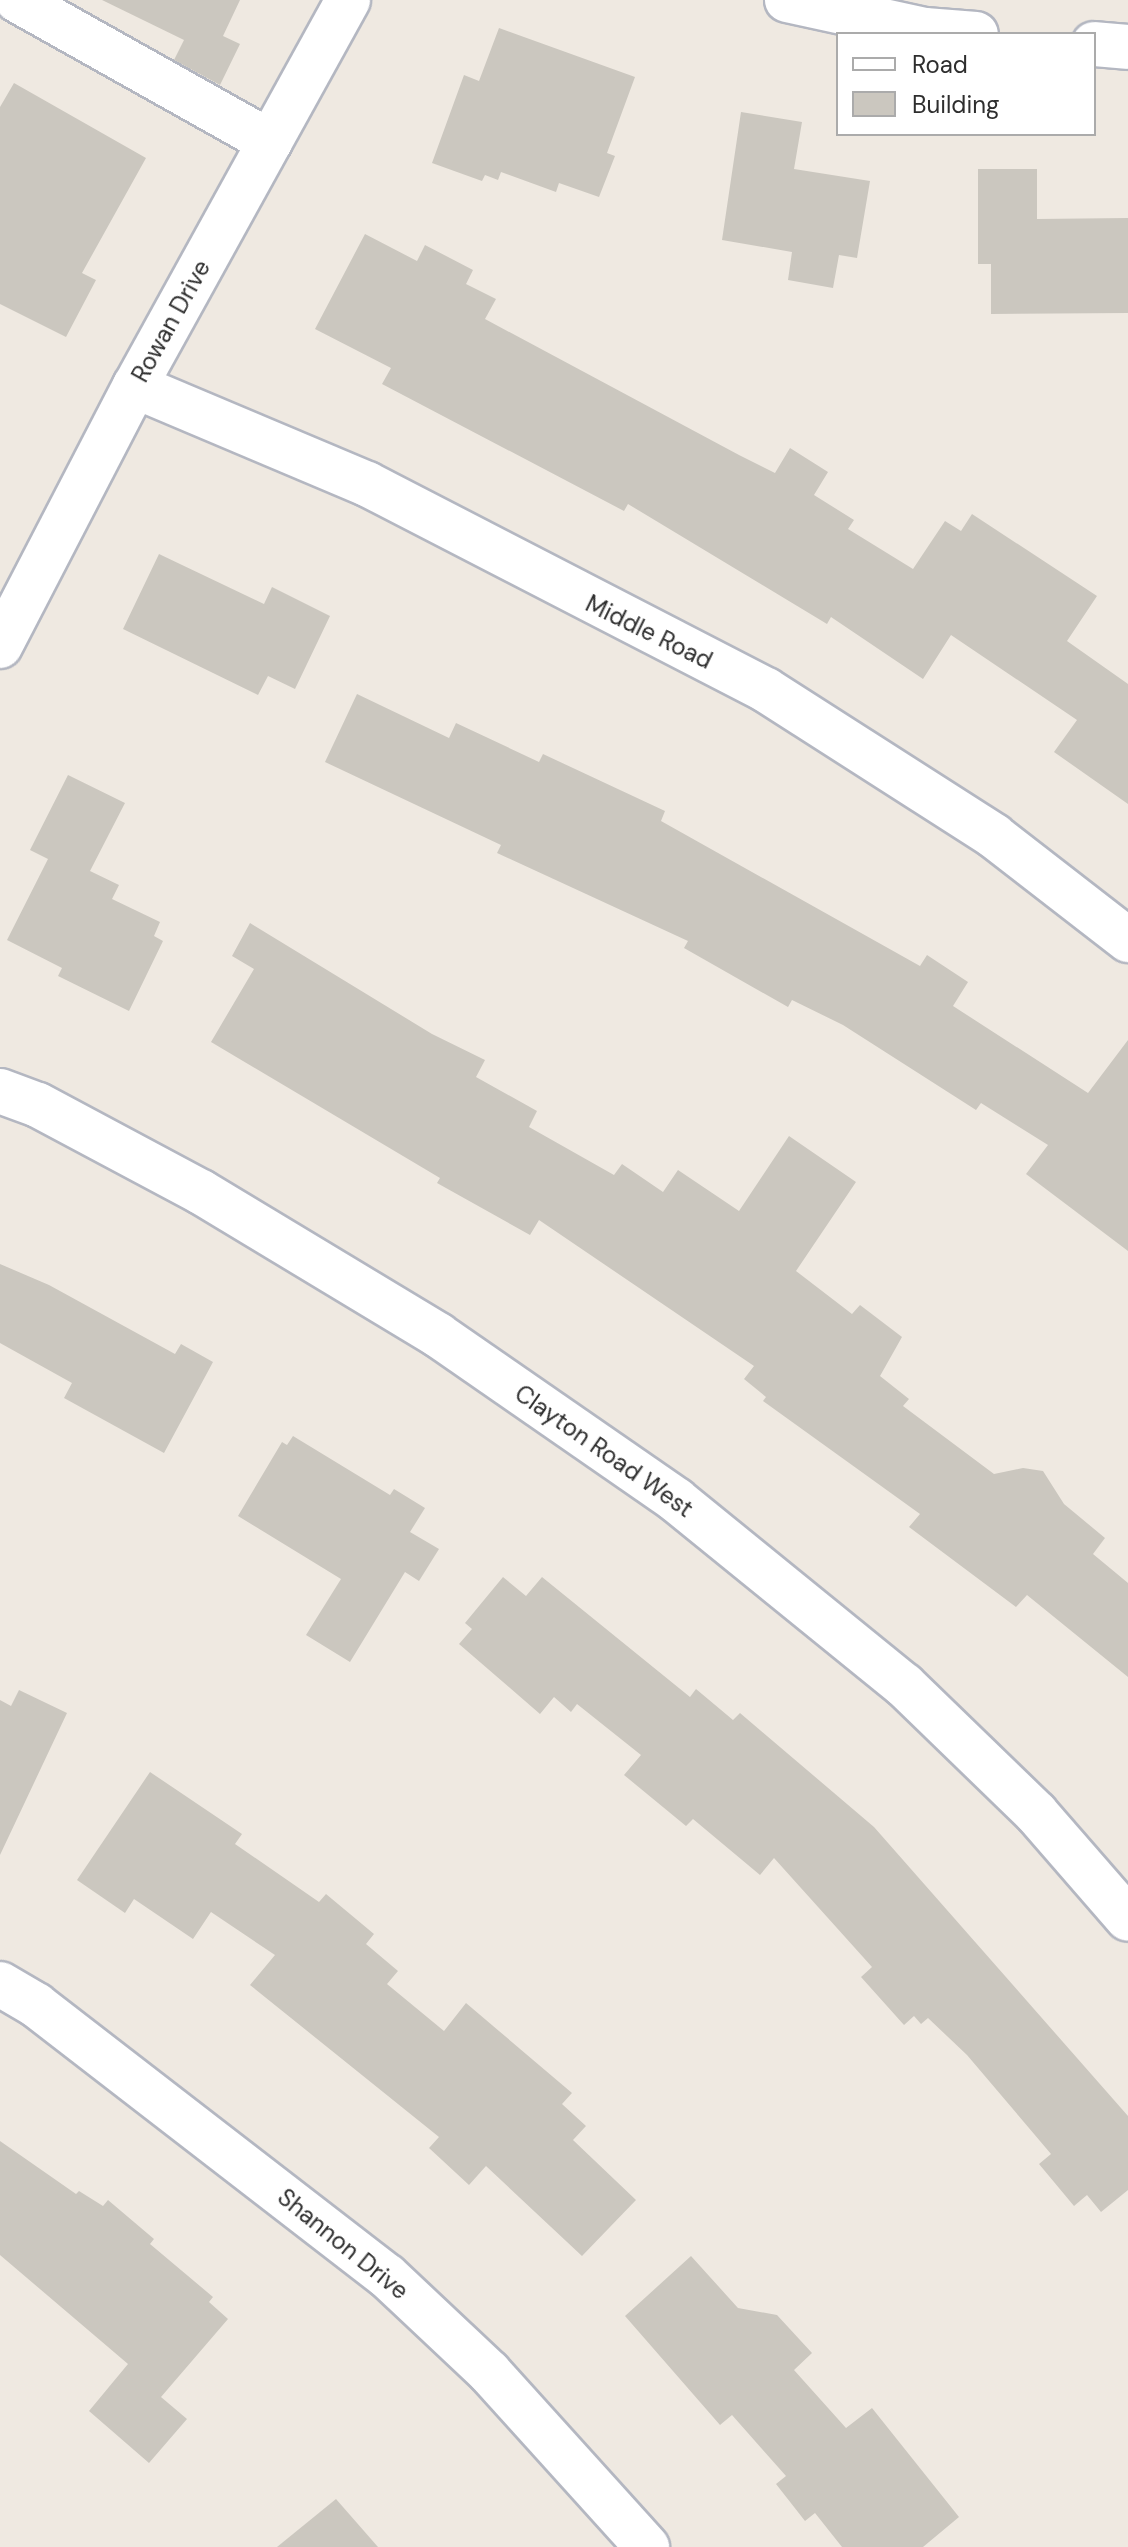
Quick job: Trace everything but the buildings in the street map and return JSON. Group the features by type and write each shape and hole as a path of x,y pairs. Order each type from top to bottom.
{"street":[{"path":"17,0 270,142"},
{"name":"Rowan Drive","path":"0,646 135,386 348,0"},
{"path":"787,0 925,30 950,32"},
{"path":"1096,44 1128,47"},
{"name":"Middle Road","path":"135,386 367,484 586,602 766,690 994,836 1128,940"},
{"name":"Clayton Road West","path":"0,1091 38,1105 201,1192 398,1311 676,1500 904,1685 1036,1813 1128,1919"},
{"name":"Shannon Drive","path":"0,1984 36,2005 387,2276 489,2372 647,2547"}]}
